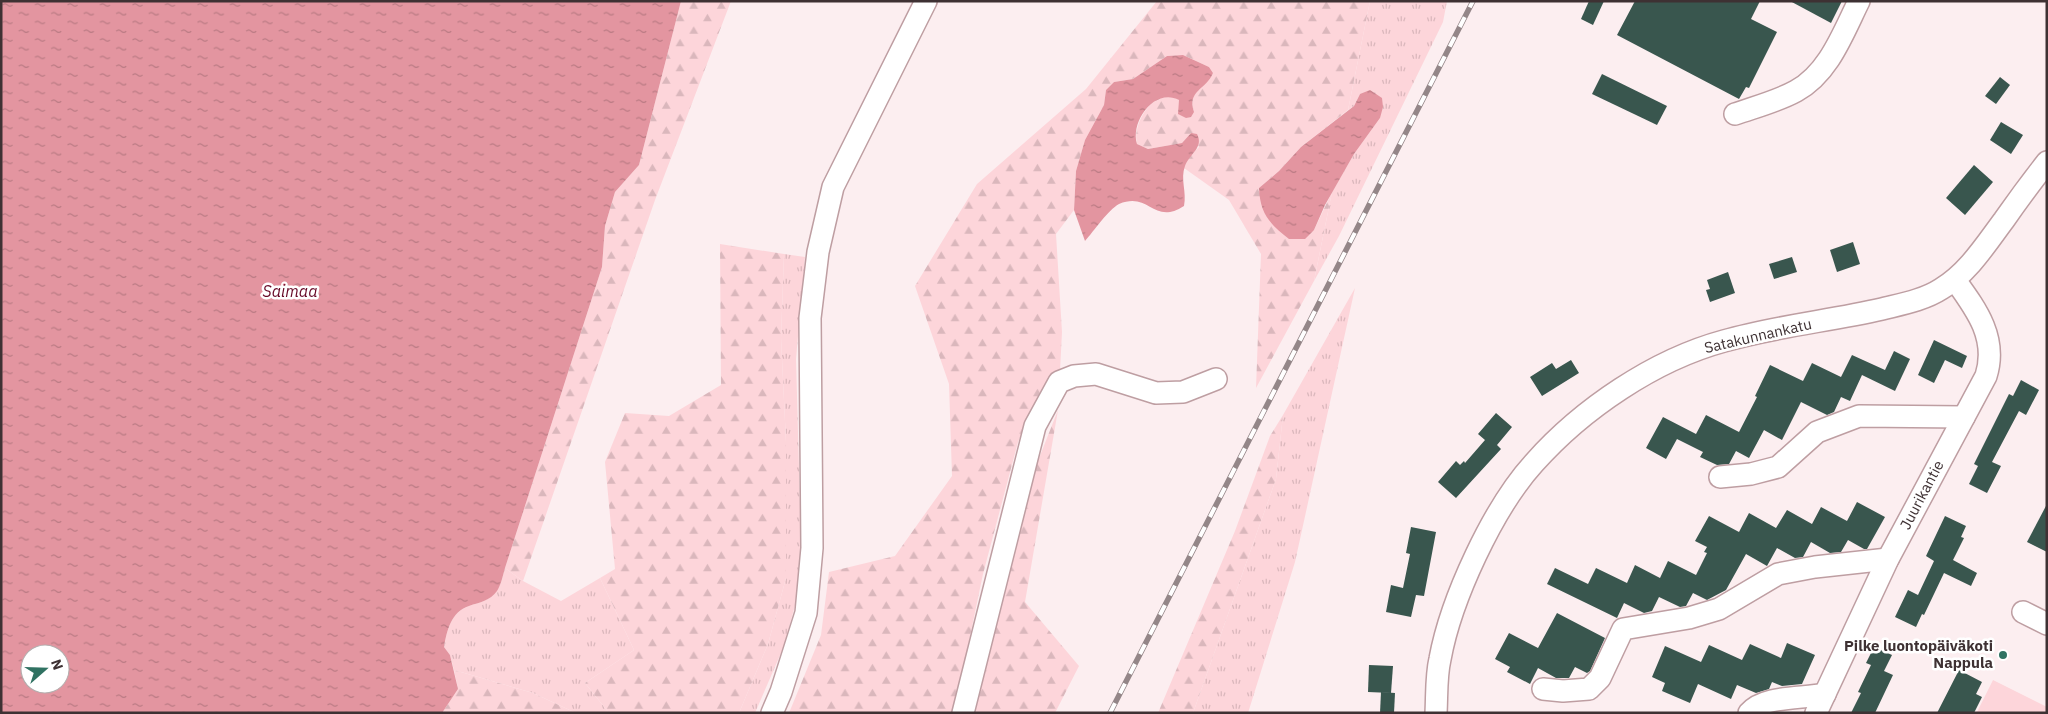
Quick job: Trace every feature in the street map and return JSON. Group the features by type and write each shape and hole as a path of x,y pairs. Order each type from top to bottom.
{"street":[{"path":"772,713 781,692 806,613 812,548 810,318 818,252 833,187 926,1"},
{"path":"1735,114 1796,91 1817,76 1829,58 1859,1"},
{"name":"Satakunnankatu","path":"1436,713 1440,660 1457,599 1479,548 1506,500 1532,464 1556,440 1618,390 1651,371 1691,352 1724,341 1862,314 1912,301 1940,290 1955,280 1979,254 2047,162"},
{"name":"Juurikantie","path":"1816,713 1888,559 1986,376 1990,364 1990,349 1986,331 1976,309 1955,280"},
{"path":"963,713 1035,426 1059,382 1074,376 1096,374 1156,393 1184,392 1216,379"},
{"path":"1720,477 1751,474 1778,467 1817,432 1859,416 1964,417"},
{"path":"1543,689 1563,691 1589,689 1600,678 1623,629 1689,618 1719,609 1778,574 1815,567 1888,559"},
{"path":"2023,612 2047,624"},
{"path":"1749,713 1771,700 1826,694"}],"green space":[{"path":"681,1 731,1 655,200 523,581 505,568 602,267 605,226 615,192 639,165"},
{"path":"1157,1 1370,1 1348,110 1301,147 1279,171 1259,188 1314,230 1332,192 1314,281 1256,388 1261,254 1229,200 1184,168 1189,157 1199,147 1191,133 1182,143 1148,149 1137,144 1136,137 1137,128 1144,112 1156,100 1163,97 1171,97 1180,101 1194,112 1194,95 1213,73 1209,67 1183,55 1167,56 1133,79 1114,82 1106,90 1104,105 1085,140 1076,171 1074,210 1056,234 1062,332 1060,371 1040,392 1018,442 983,574 954,713 789,713 821,635 829,572 895,556 952,476 949,384 915,286 977,184 1086,89"},
{"path":"1370,1 1447,1 1443,22 1339,236 1314,281 1332,192 1354,154 1380,118 1360,94 1354,106 1348,110"},
{"path":"720,244 784,254 781,338 786,442 786,578 768,644 739,713 609,713 585,683 634,650 600,578 615,569 605,462 625,413 669,416 721,385"},
{"path":"784,254 805,257 796,359 801,541 797,598 784,646 755,713 739,713 768,644 786,578 786,442 781,338"},
{"path":"1355,288 1295,562 1248,713 1193,713 1276,479 1283,415"},
{"path":"1058,410 1025,602 1079,666 1055,713 975,713 1032,476"},
{"path":"1283,415 1276,479 1193,713 1158,713 1235,531 1270,436"},
{"path":"505,568 523,581 561,601 600,578 634,650 585,683 609,713 576,713 533,693 454,670 450,655 444,647 451,622 463,609 484,601 494,594 501,583"},
{"path":"454,670 533,693 576,713 442,713 458,689"},
{"path":"1993,680 2047,707 2047,713 1977,712"}],"water":[{"name":"Saimaa","path":"1,1 681,1 639,165 615,192 605,226 602,267 501,583 491,597 458,613 448,628 444,647 450,655 458,689 442,713 1,713"},
{"path":"1183,55 1209,67 1213,73 1210,79 1195,94 1193,99 1194,112 1191,117 1186,118 1178,114 1179,100 1170,97 1161,98 1146,108 1137,126 1136,135 1137,144 1148,149 1182,143 1191,133 1197,134 1199,139 1198,147 1187,161 1184,171 1184,206 1174,211 1165,212 1138,202 1129,201 1119,204 1085,241 1074,210 1076,171 1085,140 1104,105 1106,90 1114,82 1133,79 1167,56"},
{"path":"1370,90 1382,98 1383,107 1380,118 1354,154 1325,205 1314,230 1305,239 1289,239 1267,218 1261,205 1259,188 1279,171 1301,147 1354,106 1360,94"}],"building":[{"path":"1589,1 1604,1 1593,25 1581,19"},
{"path":"1635,1 1760,1 1751,19 1777,32 1749,88 1746,87 1739,99 1617,35"},
{"path":"1790,1 1842,1 1831,23"},
{"path":"1602,74 1667,106 1657,125 1592,94"},
{"path":"2000,77 2010,85 1996,104 1985,96"},
{"path":"2001,122 2023,135 2011,154 1990,140"},
{"path":"1974,165 1993,182 1965,215 1946,198"},
{"path":"1853,242 1860,264 1837,272 1830,250"},
{"path":"1792,257 1797,272 1774,279 1769,264"},
{"path":"1728,272 1735,293 1710,302 1706,290 1710,289 1707,280"},
{"path":"1934,340 1967,356 1962,368 1945,360 1934,383 1918,375"},
{"path":"1894,351 1910,359 1895,391 1862,375 1850,401 1841,397 1834,412 1827,415 1801,402 1782,440 1764,430 1749,458 1736,451 1729,464 1717,465 1700,457 1703,452 1677,439 1666,459 1646,448 1663,417 1696,434 1706,415 1739,432 1757,397 1755,396 1770,365 1803,381 1812,363 1841,377 1852,355 1885,370"},
{"path":"1571,360 1579,373 1542,396 1530,377 1552,363 1556,369"},
{"path":"2021,380 2039,390 2026,415 2019,411 1992,462 2001,466 1987,493 1969,484 1978,466 1974,464 2009,394 2013,396"},
{"path":"1496,413 1512,427 1497,445 1501,449 1456,498 1438,482 1456,461 1460,465 1464,461 1465,463 1485,440 1478,434"},
{"path":"1857,502 1885,517 1867,549 1848,540 1841,552 1830,553 1811,542 1803,557 1795,558 1777,548 1767,566 1746,554 1726,590 1707,600 1693,593 1686,606 1680,607 1659,597 1652,611 1644,613 1624,603 1617,618 1547,584 1555,568 1588,584 1596,568 1627,583 1635,565 1660,578 1668,561 1696,575 1707,553 1704,552 1707,547 1695,541 1709,516 1739,532 1749,513 1776,528 1787,510 1812,524 1821,507 1847,521"},
{"path":"2047,504 2047,552 2027,542"},
{"path":"1945,516 1966,526 1961,537 1964,538 1953,560 1977,573 1971,586 1944,573 1924,615 1922,614 1916,627 1895,617 1908,590 1918,595 1934,561 1926,556"},
{"path":"1411,527 1436,532 1424,596 1416,595 1411,617 1386,612 1391,585 1403,588 1410,554 1406,553"},
{"path":"1557,613 1605,638 1590,671 1587,673 1575,667 1569,678 1556,678 1538,668 1530,684 1507,672 1510,667 1495,659 1509,633 1538,648"},
{"path":"1787,643 1815,655 1802,684 1782,686 1772,682 1769,689 1756,693 1737,685 1731,699 1698,684 1690,703 1662,691 1665,683 1652,677 1665,646 1701,662 1709,645 1742,660 1750,644 1781,658"},
{"path":"1874,647 1892,655 1884,671 1893,675 1875,713 1851,713 1861,693 1858,692 1871,665 1866,663"},
{"path":"1369,665 1393,666 1391,693 1368,692"},
{"path":"1959,670 1982,682 1976,694 1982,697 1974,713 1937,713"},
{"path":"1381,692 1395,693 1394,713 1380,713"}],"railway":[{"path":"1110,713 1473,1"}],"place":[{"name":"Pilke luontopäiväkoti Nappula","path":"2003,655"}]}
